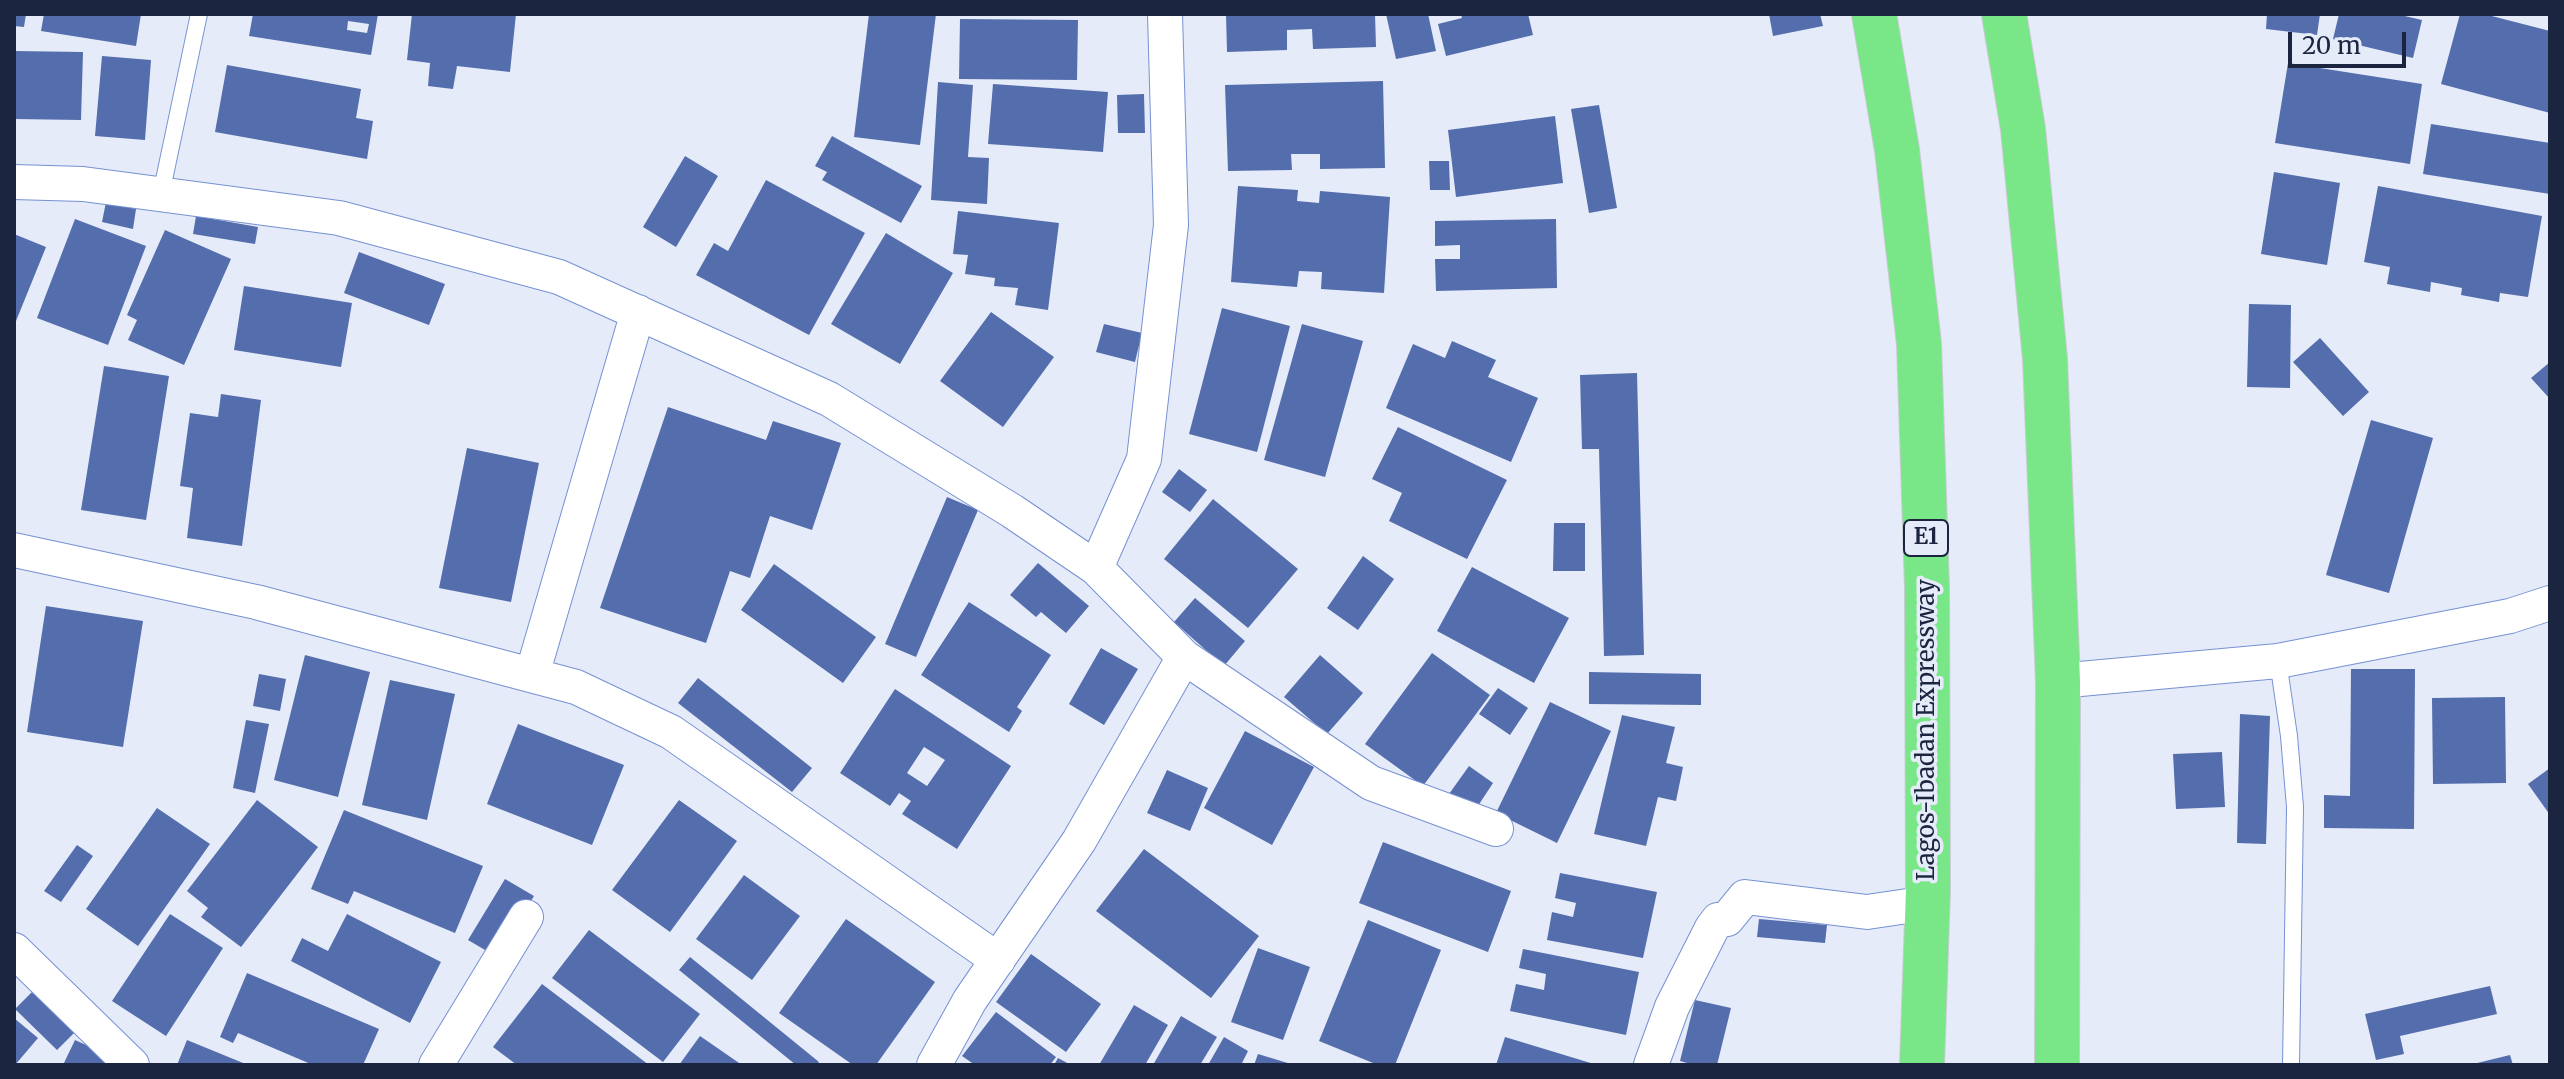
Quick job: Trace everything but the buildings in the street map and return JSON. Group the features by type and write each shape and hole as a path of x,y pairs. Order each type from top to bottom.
{"highway":[{"name":"Lagos-Ibadan Expressway","path":"1874,14 1897,150 1919,344 1927,588 1928,903 1922,1065"},
{"path":"2004,14 2023,129 2045,359 2058,681 2057,1065"}],"street":[{"path":"1096,568 1144,459 1171,225 1165,14"},
{"path":"14,182 83,184 339,218 559,277 829,399 1012,511 1096,568 1184,657 1371,783 1496,829"},
{"path":"532,675 638,312"},
{"path":"14,550 256,602 576,687 671,732 998,960"},
{"path":"2058,681 2278,661 2510,616 2550,603"},
{"path":"934,1065 970,1000 1079,841 1184,657"},
{"path":"1651,1065 1672,1007 1712,928 1718,920 1727,919 1745,897 1867,912 1928,903"},
{"path":"436,1065 526,917"},
{"path":"14,950 132,1065"}],"lane":[{"path":"161,194 199,14"},
{"path":"2278,661 2295,807 2291,1065"}]}
